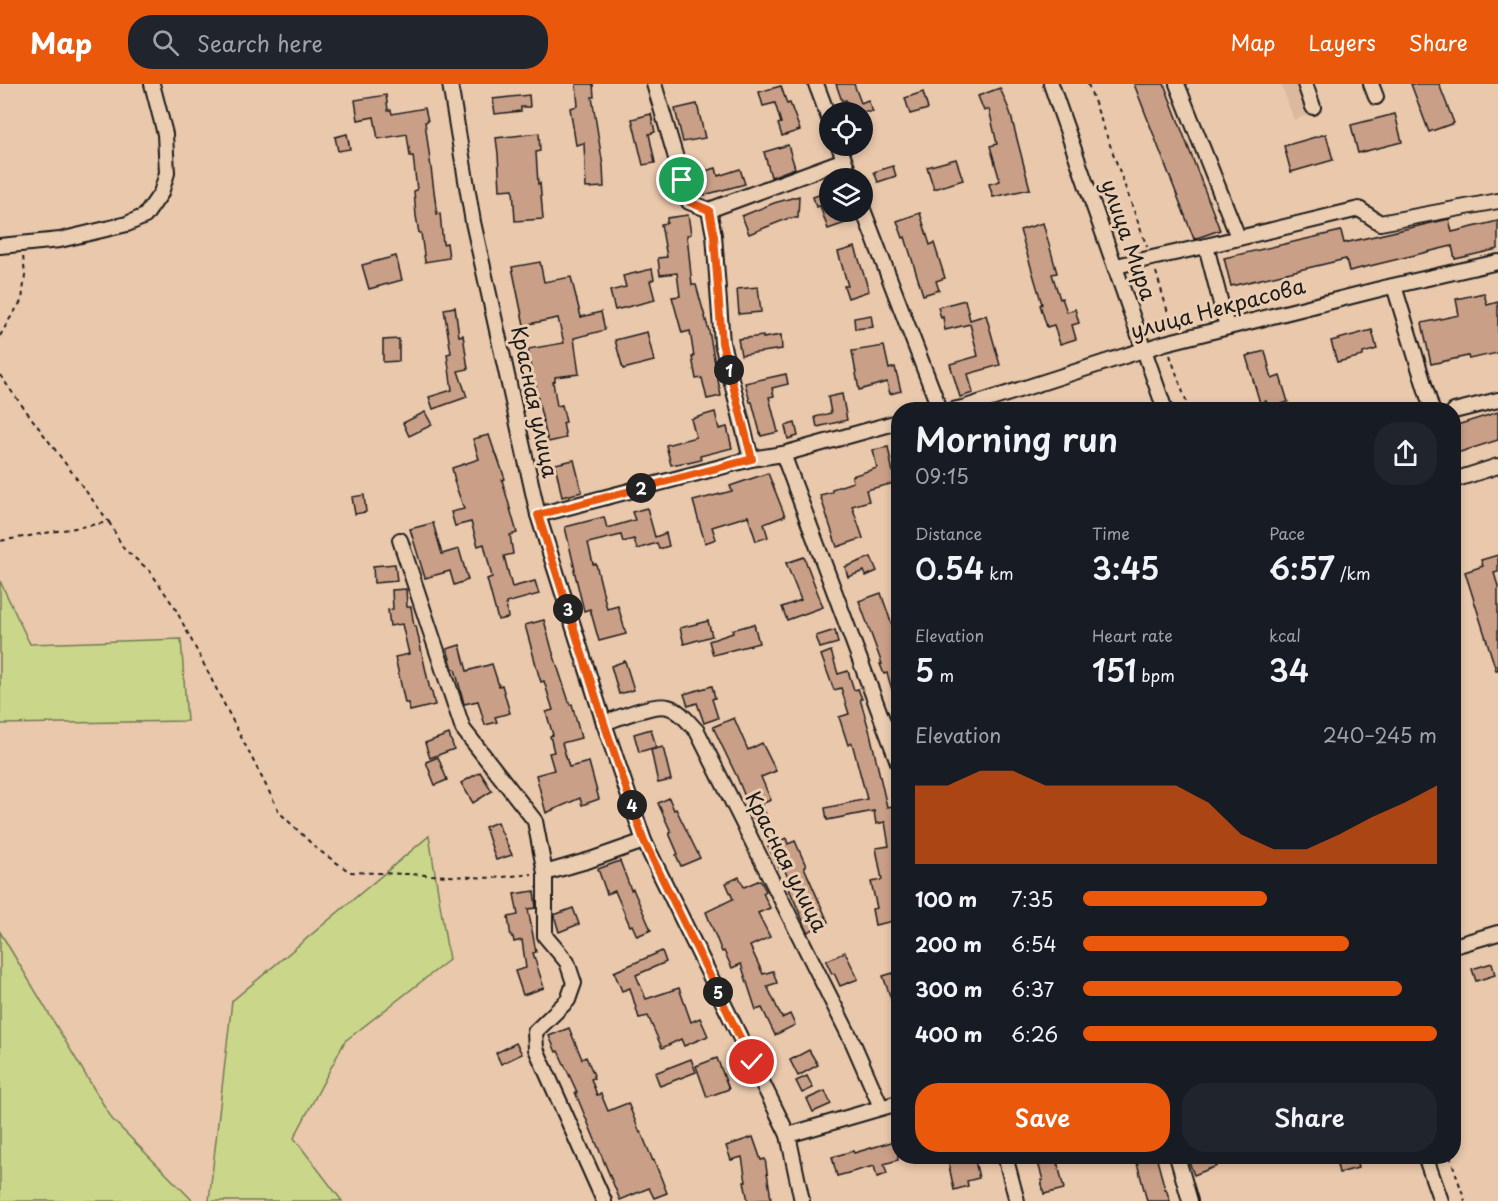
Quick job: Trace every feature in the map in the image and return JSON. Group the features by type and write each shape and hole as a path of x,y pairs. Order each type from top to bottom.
{"street":[{"path":"0,246 60,240 127,224 145,216 161,193 167,173 165,134 152,84"},
{"name":"Красная улица","path":"450,84 473,222 538,515 644,841 788,1135 802,1201"},
{"path":"654,84 689,202 709,210 844,160"},
{"path":"816,84 823,102"},
{"name":"улица Мира","path":"1051,84 1162,402"},
{"path":"1177,84 1238,237"},
{"path":"1305,84 1313,107"},
{"path":"843,156 847,168"},
{"path":"1116,266 1359,209 1380,223 1498,201"},
{"path":"709,210 714,236 722,343 752,459"},
{"path":"868,222 937,402"},
{"path":"1206,246 1227,327"},
{"name":"улица Некрасова","path":"982,402 1166,343 1498,262"},
{"path":"1394,286 1430,402"},
{"path":"1461,409 1498,400"},
{"path":"538,515 752,459 783,454 891,424"},
{"path":"783,454 891,743"},
{"path":"1461,478 1498,466"},
{"path":"400,540 463,729 535,820 545,873 546,936 567,962 574,983 568,1000 535,1032 536,1049 604,1201"},
{"name":"Красная улица","path":"604,723 654,707 669,707 682,715 697,731 853,1043 881,1107"},
{"path":"545,873 644,841"},
{"path":"1461,944 1498,933"},
{"path":"788,1135 891,1105"},
{"path":"1007,1164 1017,1201"},
{"path":"1179,1164 1190,1201"},
{"path":"1428,1164 1441,1201"}],"path":[{"path":"0,336 22,300 25,275 22,244"},
{"path":"0,375 109,522 124,549 150,571 175,608 280,813 317,849 350,872 493,878 545,873"},
{"path":"0,541 109,522"},
{"path":"1453,1164 1466,1201"}],"shaded area":[{"path":"1281,84 1297,84 1308,115 1294,120"}],"green space":[{"path":"0,581 30,644 181,639 187,721 0,724"},
{"path":"429,836 449,960 345,1041 294,1138 342,1201 209,1201 232,1001"},
{"path":"0,932 112,1119 193,1201 0,1201"}],"building":[{"path":"576,84 593,84 594,97 592,97 604,187 586,188 584,143 576,145 570,108 578,106"},
{"path":"836,84 854,84 861,102 842,101"},
{"path":"1134,84 1164,84 1220,230 1194,239"},
{"path":"1411,84 1439,84 1454,123 1429,132"},
{"path":"781,86 800,130 782,136 775,103 763,106 759,92"},
{"path":"1000,88 1010,112 1030,189 993,197 989,184 1000,181 990,146 997,144 989,109 984,111 978,96"},
{"path":"923,92 928,109 910,114 905,98"},
{"path":"386,95 388,110 391,110 392,114 425,108 437,214 440,213 443,244 447,243 449,258 425,262 416,216 414,191 417,190 413,156 410,156 407,134 378,139 374,117 358,120 355,100"},
{"path":"529,95 530,107 521,107 521,111 495,114 493,99"},
{"path":"697,104 705,138 683,142 675,109"},
{"path":"651,114 655,132 649,134 655,163 643,165 632,119"},
{"path":"1395,114 1402,142 1358,153 1351,125"},
{"path":"539,133 540,151 536,152 543,219 515,221 513,189 500,190 496,138"},
{"path":"347,134 350,149 338,151 335,137"},
{"path":"1326,134 1333,160 1291,172 1284,146"},
{"path":"788,145 795,168 771,177 764,152"},
{"path":"956,159 963,180 934,189 927,167"},
{"path":"893,166 896,176 878,182 874,172"},
{"path":"716,168 718,176 740,169 745,184 704,195 698,173"},
{"path":"819,195 819,206 816,207 813,197"},
{"path":"799,196 798,218 789,218 749,234 742,216"},
{"path":"920,213 930,245 934,243 945,278 936,281 939,290 923,295 905,237 903,238 897,221"},
{"path":"688,215 691,234 687,235 692,285 696,285 709,331 721,396 707,399 702,378 696,379 690,331 682,333 672,297 680,296 677,273 660,275 658,258 667,257 661,224 667,223 667,218"},
{"path":"1449,219 1452,232 1498,221 1498,249 1455,259 1452,246 1349,271 1346,259 1231,286 1224,258 1341,231 1344,243"},
{"path":"826,222 848,222 828,229"},
{"path":"1043,223 1057,273 1052,274 1060,299 1062,298 1067,312 1075,309 1079,323 1072,325 1076,339 1060,344 1054,325 1047,327 1020,230"},
{"path":"855,247 869,291 848,298 844,286 848,286 838,252"},
{"path":"396,256 402,280 369,289 362,265"},
{"path":"540,262 544,282 571,277 581,317 601,312 605,330 574,338 579,374 555,377 553,382 557,406 562,405 566,422 563,423 566,438 548,442 528,349 564,343 558,318 524,325 512,267"},
{"path":"652,269 654,279 650,281 655,300 615,310 610,291 626,287 623,276"},
{"path":"758,287 761,312 739,314 737,289"},
{"path":"1484,293 1487,305 1498,302 1498,353 1469,359 1468,356 1431,364 1422,323 1459,315 1456,299"},
{"path":"965,300 970,320 986,315 1000,365 968,374 973,393 960,397 950,364 978,356 970,324 945,330 943,317 941,318 938,307"},
{"path":"455,307 459,336 463,335 468,369 458,371 467,397 433,409 429,397 452,390 447,354 451,353 444,309"},
{"path":"871,315 873,327 855,329 854,318"},
{"path":"1372,330 1377,349 1363,353 1363,356 1337,362 1331,341"},
{"path":"647,332 654,361 623,369 615,340"},
{"path":"781,335 782,349 741,355 738,339"},
{"path":"399,339 399,361 383,362 383,340"},
{"path":"884,346 889,369 895,367 901,391 890,394 887,382 859,390 852,351"},
{"path":"1265,351 1272,379 1280,376 1288,402 1260,402 1246,356"},
{"path":"786,374 788,384 772,388 774,396 769,397 778,432 761,436 745,383"},
{"path":"842,394 847,420 817,427 815,417 831,413 828,397"},
{"path":"425,412 432,425 409,436 403,423"},
{"path":"715,412 719,429 727,427 732,448 700,456 701,460 671,465 666,445 696,437 691,419"},
{"path":"1498,412 1498,440 1461,452 1461,424"},
{"path":"795,423 798,436 788,439 785,426"},
{"path":"489,435 505,479 502,480 517,533 510,535 513,554 504,556 512,587 535,581 539,594 506,603 508,618 498,620 487,579 492,577 484,544 478,546 471,522 455,526 451,512 464,509 452,468 479,459 473,439"},
{"path":"888,447 891,484 866,490 869,501 852,506 863,538 837,547 820,495 853,482 852,476 877,468 873,450"},
{"path":"574,460 582,492 562,497 555,464"},
{"path":"768,473 785,516 764,524 768,537 756,541 748,516 712,527 716,539 705,543 693,501 732,491 730,486"},
{"path":"364,495 366,512 355,514 352,497"},
{"path":"647,508 655,537 666,533 669,546 659,549 657,543 637,549 634,539 623,542 621,535 588,543 593,564 596,564 607,609 618,606 626,634 599,641 590,609 584,611 565,527 604,517 607,528 635,520 632,512"},
{"path":"433,523 442,554 459,549 468,580 454,585 450,571 425,578 410,529"},
{"path":"1498,555 1498,572 1494,573 1498,586 1498,670 1496,670 1465,572 1483,566 1481,560"},
{"path":"804,557 823,607 787,620 782,607 801,600 786,563"},
{"path":"871,557 877,571 866,576 864,571 848,577 845,567"},
{"path":"395,564 397,581 374,583 373,566"},
{"path":"406,589 407,607 411,607 435,705 410,711 408,703 405,703 395,657 409,654 402,624 390,626 388,610 393,609 392,590"},
{"path":"881,593 891,622 891,686 887,673 884,674 880,664 882,664 859,601"},
{"path":"544,620 581,738 562,743 569,767 589,762 599,799 582,805 580,798 546,813 536,775 554,770 549,753 554,752 550,736 553,735 546,712 553,710 544,681 541,682 539,676 525,625"},
{"path":"708,621 712,636 684,644 680,628"},
{"path":"754,624 759,643 713,655 709,641 733,633 732,630"},
{"path":"835,630 838,643 820,648 816,636"},
{"path":"460,645 467,671 492,664 499,686 502,685 510,713 495,717 497,722 485,725 478,701 464,704 447,649"},
{"path":"831,651 838,674 848,671 854,690 858,689 887,807 891,806 891,922 875,925 872,909 877,908 871,882 882,880 876,848 889,846 885,822 876,824 874,811 827,820 825,808 867,799 852,743 848,745 839,717 849,714 841,688 834,690 821,655"},
{"path":"625,661 634,690 619,694 611,666"},
{"path":"712,686 715,698 712,699 718,718 704,723 697,703 688,706 684,694"},
{"path":"734,718 748,750 762,743 776,771 761,777 771,800 761,804 766,814 754,819 713,727"},
{"path":"651,729 656,747 639,752 634,734"},
{"path":"449,734 454,749 430,758 425,743"},
{"path":"663,747 671,780 658,783 651,750"},
{"path":"438,757 447,780 435,785 426,762"},
{"path":"480,772 492,791 473,803 461,783"},
{"path":"669,798 700,858 681,866 669,833 671,832 658,803"},
{"path":"497,822 512,855 496,860 485,827"},
{"path":"786,838 788,844 795,841 828,922 808,932 789,889 793,888 784,869 780,870 768,846"},
{"path":"620,861 631,890 633,889 651,930 637,936 632,925 630,926 615,891 607,894 598,869"},
{"path":"739,877 744,887 760,880 766,891 763,893 770,908 758,913 770,937 750,946 763,974 773,971 777,983 767,986 782,1018 790,1014 795,1025 775,1035 762,1008 756,1010 741,964 732,968 724,951 722,952 706,912 733,899 726,883"},
{"path":"534,891 536,908 528,909 536,952 533,953 544,988 523,995 515,971 526,968 522,940 514,942 508,917 518,915 514,894"},
{"path":"573,908 579,924 559,932 554,915"},
{"path":"662,951 666,962 636,975 646,999 679,988 691,1022 700,1018 708,1036 684,1046 681,1039 662,1048 648,1016 639,1018 630,988 622,991 614,972"},
{"path":"845,952 858,979 840,986 826,961"},
{"path":"1492,963 1495,975 1476,981 1472,969"},
{"path":"891,974 891,999 883,976"},
{"path":"569,1028 582,1059 586,1057 594,1075 591,1079 597,1095 601,1094 608,1111 628,1103 667,1193 654,1198 649,1188 620,1200 575,1092 577,1092 549,1036"},
{"path":"516,1043 522,1054 501,1064 496,1053"},
{"path":"809,1050 818,1065 798,1076 790,1060"},
{"path":"717,1058 729,1089 707,1097 696,1066"},
{"path":"691,1059 696,1072 660,1086 655,1073"},
{"path":"807,1076 813,1088 802,1093 796,1081"},
{"path":"825,1091 831,1104 813,1112 807,1099"},
{"path":"753,1137 761,1160 765,1159 771,1199 748,1201 742,1157 731,1160 726,1146"},
{"path":"891,1142 891,1162 884,1164 887,1174 877,1177 874,1166 837,1176 832,1157 853,1151 854,1153"},
{"path":"949,1164 976,1164 979,1178 967,1181 968,1186 954,1190"},
{"path":"1038,1164 1058,1164 1064,1189 1044,1194 1041,1180 1043,1180"},
{"path":"1137,1164 1158,1164 1170,1201 1147,1201"},
{"path":"1190,1164 1216,1164 1217,1166 1194,1175"},
{"path":"1337,1164 1357,1164 1358,1168 1339,1173"}],"route":[{"path":"682,180 689,202 709,210 714,236 722,343 752,459 538,515 644,841 752,1062"}]}
